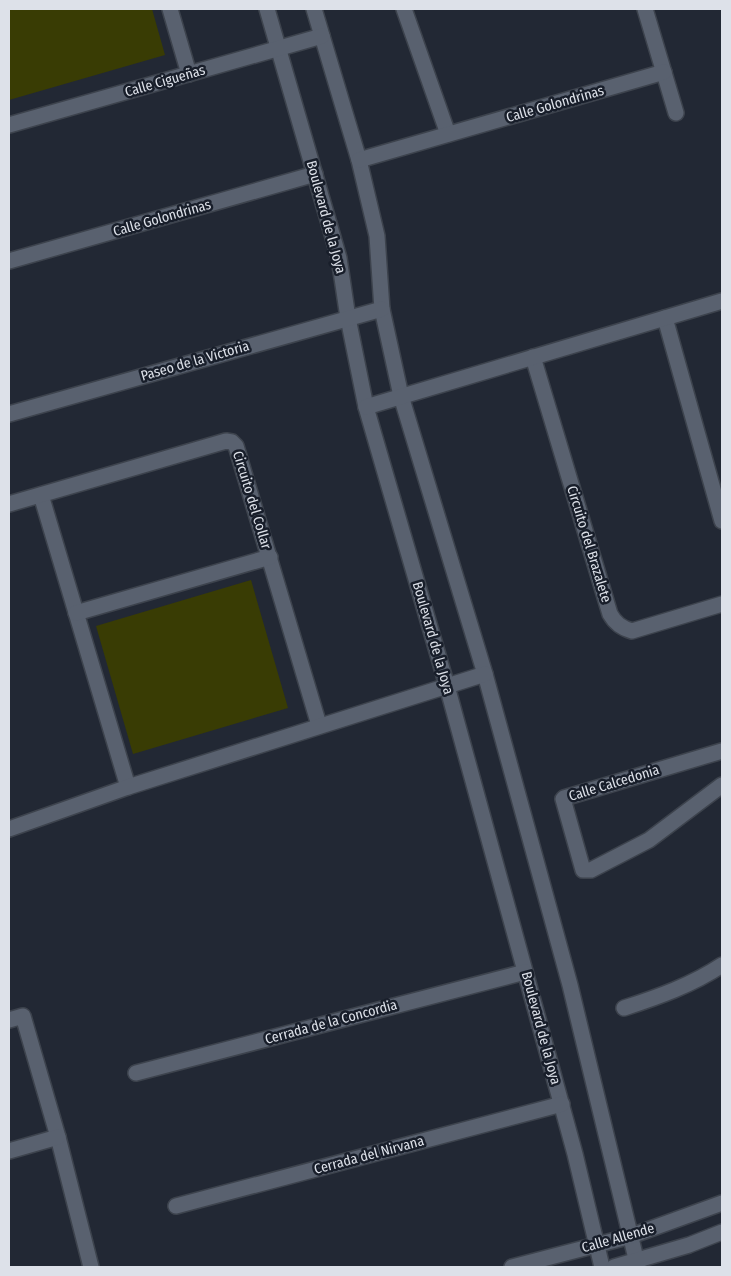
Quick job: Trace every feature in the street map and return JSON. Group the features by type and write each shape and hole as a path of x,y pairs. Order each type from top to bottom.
{"street":[{"path":"170,9 189,74"},
{"name":"Boulevard de la Joya","path":"267,9 339,258 348,318 366,407 447,686 562,1104 598,1244 602,1267"},
{"path":"314,9 359,160 377,236 382,309 401,396 485,674 570,985 637,1264"},
{"path":"405,9 448,134"},
{"path":"645,9 676,113"},
{"name":"Calle Cigueñas","path":"9,125 322,36"},
{"name":"Calle Golondrinas","path":"359,160 664,72"},
{"name":"Calle Golondrinas","path":"9,261 315,174"},
{"path":"366,407 722,301"},
{"name":"Paseo de la Victoria","path":"9,414 382,309"},
{"path":"664,318 722,521"},
{"name":"Circuito del Brazalete","path":"533,357 610,614 614,620 624,628 632,630 722,604"},
{"name":"Circuito del Collar","path":"9,504 226,441 232,442 236,446 319,725"},
{"path":"41,495 128,787"},
{"path":"76,613 270,557"},
{"path":"9,829 128,787 485,674"},
{"name":"Calle Calcedonia","path":"722,751 564,798 583,870 591,870 650,840 722,786"},
{"path":"624,1008 665,994 710,973 722,965"},
{"name":"Cerrada de la Concordia","path":"136,1073 525,972"},
{"path":"9,1020 22,1016 58,1137 88,1267"},
{"name":"Cerrada del Nirvana","path":"176,1206 562,1104"},
{"path":"9,1151 58,1137"},
{"name":"Calle Allende","path":"512,1267 631,1236 722,1203"},
{"name":"Calle Allende","path":"614,1267 637,1264 722,1232"}],"shaded area":[{"path":"9,9 152,9 165,55 9,100"},
{"path":"251,580 288,708 133,754 96,626"}]}
